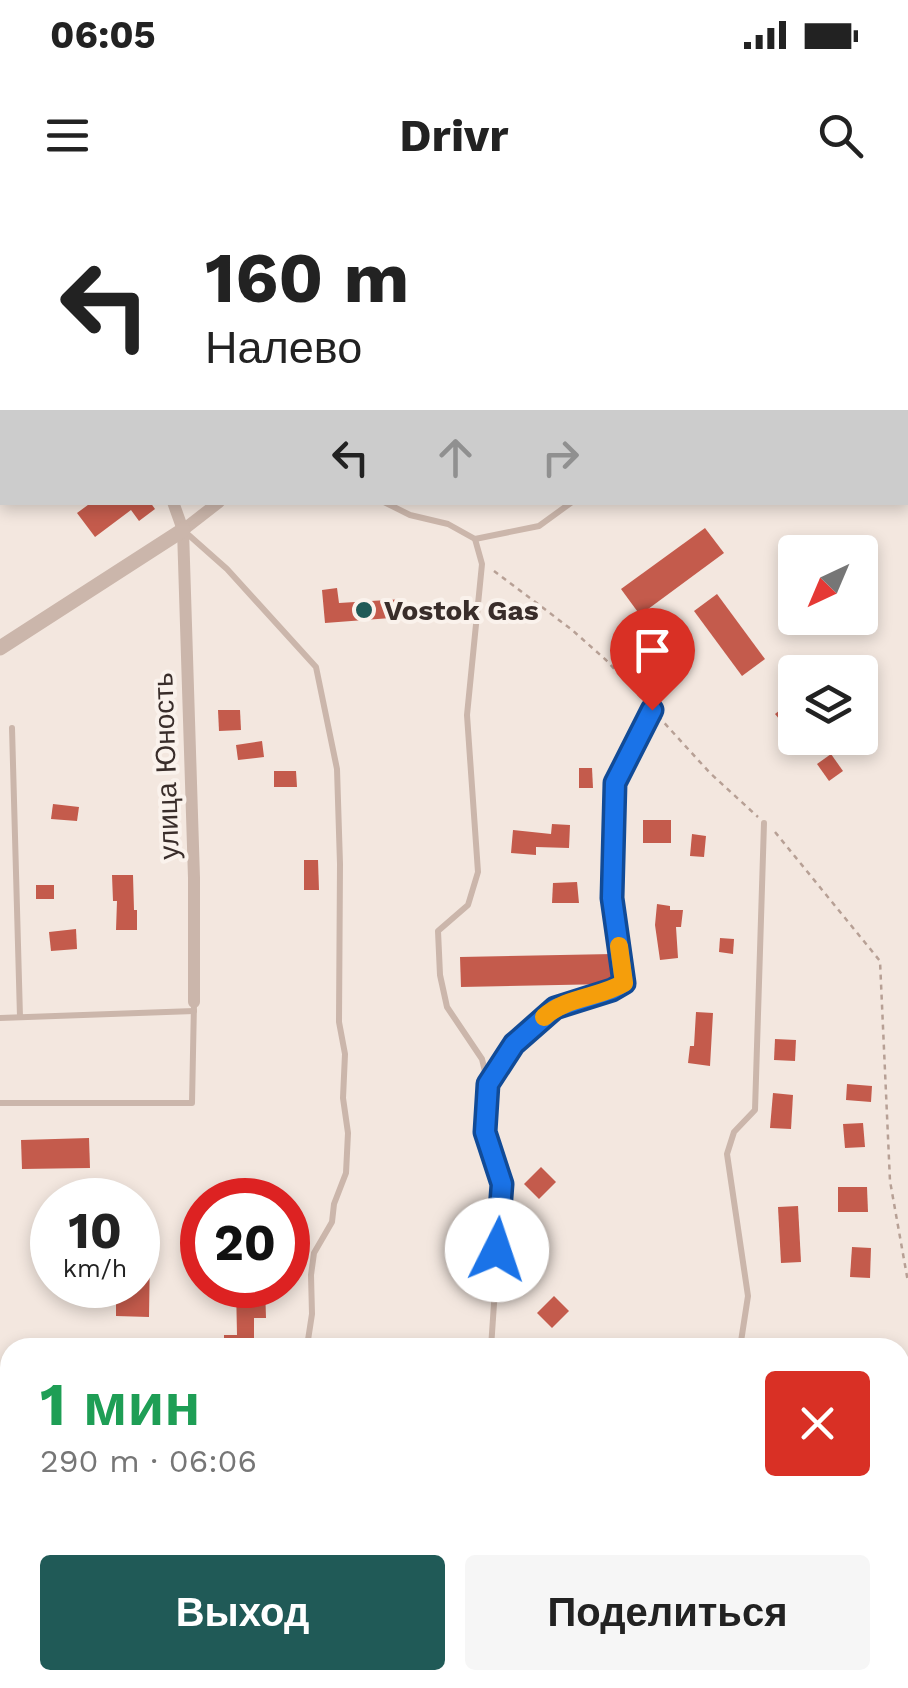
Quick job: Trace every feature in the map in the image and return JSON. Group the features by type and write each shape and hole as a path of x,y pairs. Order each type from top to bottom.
{"street":[{"name":"улица Юность","path":"174,505 183,530 194,1006"},
{"path":"0,648 183,530 215,505"}],"lane":[{"path":"390,505 410,515 448,524 475,539 539,526 568,505"},
{"path":"183,530 228,569 316,667 337,769 346,1173 334,1204 332,1222 314,1253 308,1338"},
{"path":"475,539 482,564 467,715 478,872 468,906 438,931 446,1007 482,1059 488,1084 485,1132 502,1184 492,1338"},
{"path":"488,1084 514,1044 555,1008 624,983 612,898 615,783 652,710"},
{"path":"12,728 20,1018"},
{"path":"742,1338 748,1296 727,1154 734,1132 754,1110 764,823"},
{"path":"0,1018 194,1006 192,1103 0,1103"}],"building":[{"path":"88,505 152,505 155,509 139,521 131,510 95,537 77,513"},
{"path":"705,528 724,553 640,615 621,589"},
{"name":"Vostok Gas","path":"337,588 339,603 403,599 404,617 325,623 322,590"},
{"path":"717,594 765,659 742,676 694,611"},
{"path":"218,710 240,710 241,730 219,731"},
{"path":"262,741 264,757 238,760 236,745"},
{"path":"832,755 843,771 829,781 817,764"},
{"path":"579,768 592,768 593,788 579,788"},
{"path":"274,771 296,771 297,787 274,787"},
{"path":"53,804 79,807 77,821 51,819"},
{"path":"643,820 671,820 671,843 643,843"},
{"path":"552,824 570,825 569,848 536,847 536,855 511,853 513,830 551,834"},
{"path":"692,834 706,836 704,857 690,856"},
{"path":"304,860 318,860 319,890 304,890"},
{"path":"112,875 133,875 137,930 116,930 117,901 113,901"},
{"path":"577,882 579,903 552,903 553,883"},
{"path":"36,885 54,885 54,899 36,899"},
{"path":"657,904 683,910 681,927 676,927 678,958 660,960 655,925"},
{"path":"76,929 77,949 51,951 49,932"},
{"path":"720,938 734,939 733,954 719,952"},
{"path":"613,954 617,979 609,984 461,987 460,957"},
{"path":"696,1012 713,1013 710,1066 688,1063 690,1046 694,1046"},
{"path":"775,1039 796,1040 795,1061 774,1060"},
{"path":"847,1084 872,1086 871,1102 846,1100"},
{"path":"773,1093 793,1095 791,1129 770,1128"},
{"path":"863,1123 865,1147 845,1148 843,1124"},
{"path":"89,1138 90,1168 22,1169 21,1140"},
{"path":"541,1167 556,1182 539,1199 524,1184"},
{"path":"838,1187 867,1187 868,1212 838,1212"},
{"path":"798,1206 801,1262 781,1263 778,1207"},
{"path":"852,1247 871,1248 870,1278 850,1277"},
{"path":"554,1296 569,1311 552,1328 537,1313"},
{"path":"116,1308 149,1308 149,1317 116,1316"},
{"path":"236,1308 266,1308 266,1318 254,1318 254,1338 224,1335 237,1335"}],"slow traffic":[{"path":"544,1017 555,1008 624,983 619,946"}],"place":[{"name":"Vostok Gas","path":"364,610"}],"route":[{"path":"497,1250 502,1184 485,1132 488,1084 514,1044 555,1008 624,983 612,898 615,783 652,710"}]}
